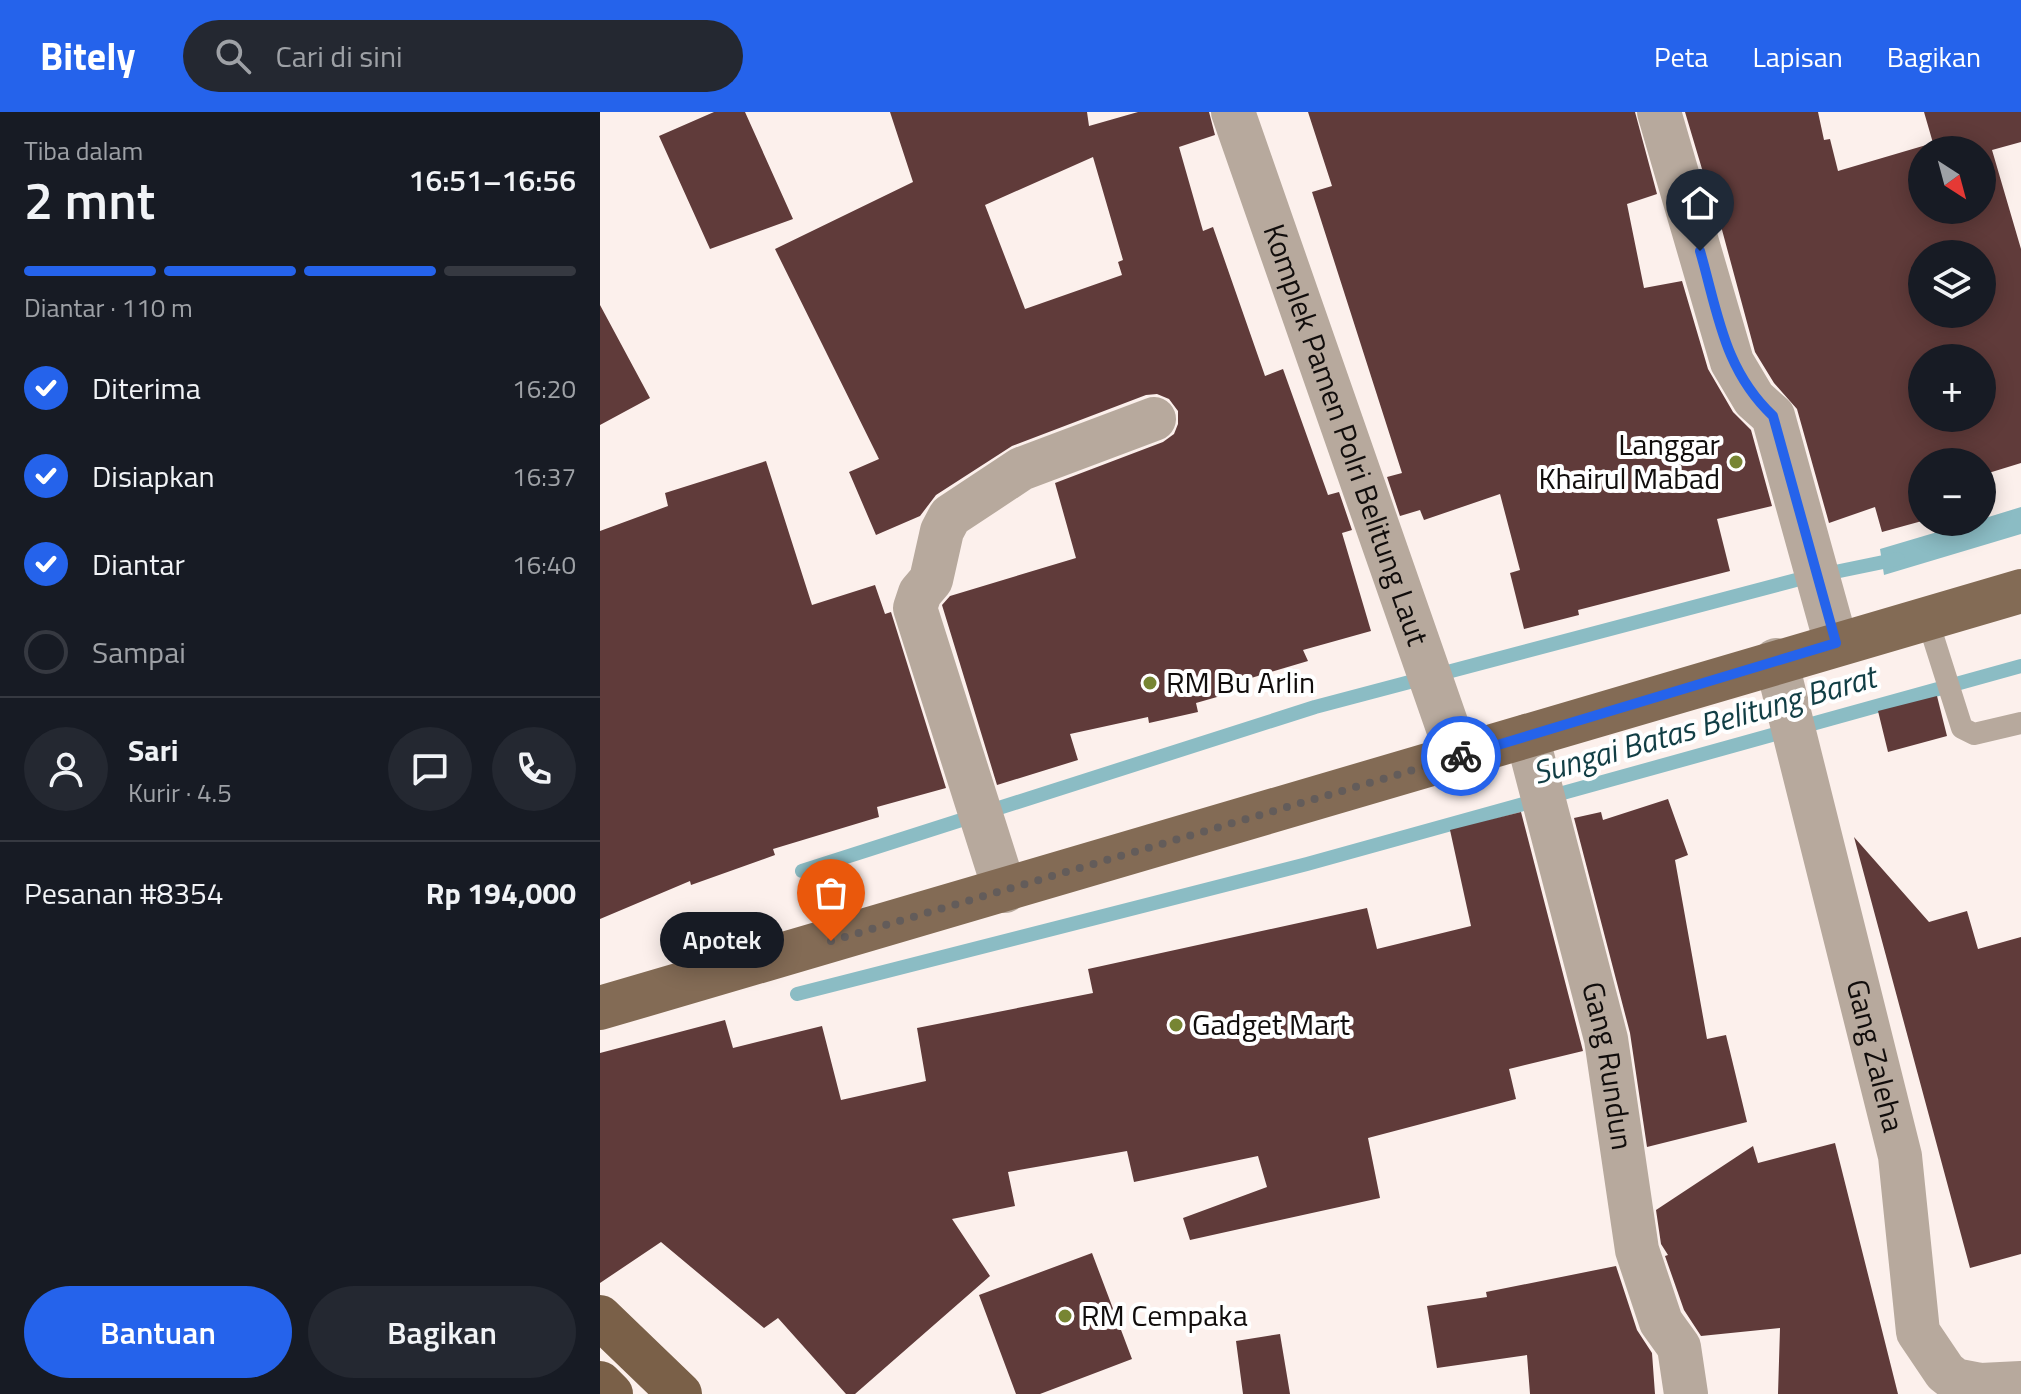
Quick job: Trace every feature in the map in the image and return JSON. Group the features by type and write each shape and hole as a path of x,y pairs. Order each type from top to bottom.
{"highway":[{"path":"600,1317 680,1394"},
{"path":"600,1383 611,1394"}],"main road":[{"path":"600,1008 1458,757 1776,660 2021,591"}],"street":[{"name":"Komplek Pamen Polri Belitung Laut","path":"1233,112 1458,757"},
{"path":"1659,112 1732,362 1754,399 1773,416 1836,643"},
{"path":"1005,891 984,817 915,608 938,560 942,531 950,516 1021,469 1154,419"},
{"name":"Gang Zaleha","path":"1776,660 1900,1156 1918,1332 1945,1372 1955,1380 1981,1385 2021,1383"},
{"name":"Gang Rundun","path":"1527,736 1606,1039 1637,1250 1661,1322 1679,1347 1686,1394"}],"lane":[{"path":"1927,618 1958,723 1967,733 1981,734 2021,723"}],"water":[{"path":"2021,507 2021,534 1884,575 1880,549 1924,536 1996,536 1996,515"}],"building":[{"path":"714,112 745,112 793,219 710,249 659,136"},
{"path":"890,112 1087,112 1089,126 1138,112 1209,112 1215,135 1179,147 1203,231 1213,227 1265,376 1283,369 1328,495 1339,492 1352,530 1342,533 1371,631 1303,650 1308,661 1221,687 1224,695 1196,703 1198,712 1149,723 1148,717 1070,734 1078,760 997,785 942,605 950,596 1076,558 1055,483 1163,442 1174,434 1178,411 1169,399 1157,394 1146,395 1012,446 936,495 920,516 876,535 849,472 879,459 775,249 913,182","holes":["1093,157 1123,260 1118,262 1122,275 1025,309 985,205"]},
{"path":"1308,112 1635,112 1657,194 1627,204 1644,288 1682,281 1708,369 1733,412 1751,430 1772,506 1717,519 1730,571 1578,610 1579,615 1524,629 1510,573 1520,570 1500,494 1424,520 1420,510 1400,516 1387,477 1402,473 1312,192 1332,186"},
{"path":"1685,112 1818,112 1824,140 1830,139 1838,171 1908,150 1908,224 1996,224 1996,164 2021,249 2021,463 1996,471 1996,448 1908,448 1908,525 1882,532 1875,507 1829,523 1797,409 1774,383 1755,352 1708,178 1705,179"},
{"path":"1924,112 2021,112 2021,142 1996,149 1996,136 1931,136"},
{"path":"600,305 650,398 600,425"},
{"path":"766,461 812,605 875,585 885,614 891,612 946,788 877,807 879,817 773,849 775,855 691,885 690,881 600,919 600,531 668,506 665,493"},
{"path":"1937,696 1947,736 1888,752 1878,711"},
{"path":"1668,799 1688,855 1675,860 1707,1039 1726,1035 1747,1122 1647,1147 1630,1033 1574,818 1601,812 1603,820"},
{"path":"1521,812 1583,1051 1509,1069 1516,1099 1368,1138 1380,1198 1190,1240 1183,1218 1267,1187 1258,1156 1134,1182 1127,1151 1008,1172 1015,1206 952,1219 990,1276 855,1394 846,1394 778,1318 764,1328 661,1242 600,1283 600,1053 725,1020 733,1048 822,1026 841,1100 926,1081 917,1028 1093,993 1088,969 1367,908 1377,949 1471,926 1450,830"},
{"path":"1854,837 1929,922 1967,911 1978,949 2021,937 2021,1254 1970,1268"},
{"path":"1835,1143 1898,1394 1778,1394 1780,1328 1701,1336 1684,1310 1665,1256 1668,1255 1661,1244 1656,1210 1753,1146 1758,1163"},
{"path":"1092,1253 1132,1359 1040,1394 1016,1394 979,1295"},
{"path":"1616,1266 1637,1330 1652,1353 1655,1394 1530,1394 1527,1355 1437,1368 1427,1306 1487,1297 1486,1292"},
{"path":"1280,1334 1290,1394 1243,1394 1236,1341"}],"waterway":[{"path":"802,871 1315,707 1796,580 1898,559"},
{"name":"Sungai Batas Belitung Barat","path":"797,994 1307,864 2021,666"}],"way so far":[{"path":"831,941 1461,756"}],"place":[{"name":"Langgar Khairul Mabad","path":"1736,462"},
{"name":"RM Bu Arlin","path":"1150,683"},
{"name":"Apotek","path":"831,941"},
{"name":"Gadget Mart","path":"1176,1025"},
{"name":"RM Cempaka","path":"1065,1316"}],"route":[{"path":"1461,756 1836,643 1773,416 1754,399 1732,362 1700,251"}]}
